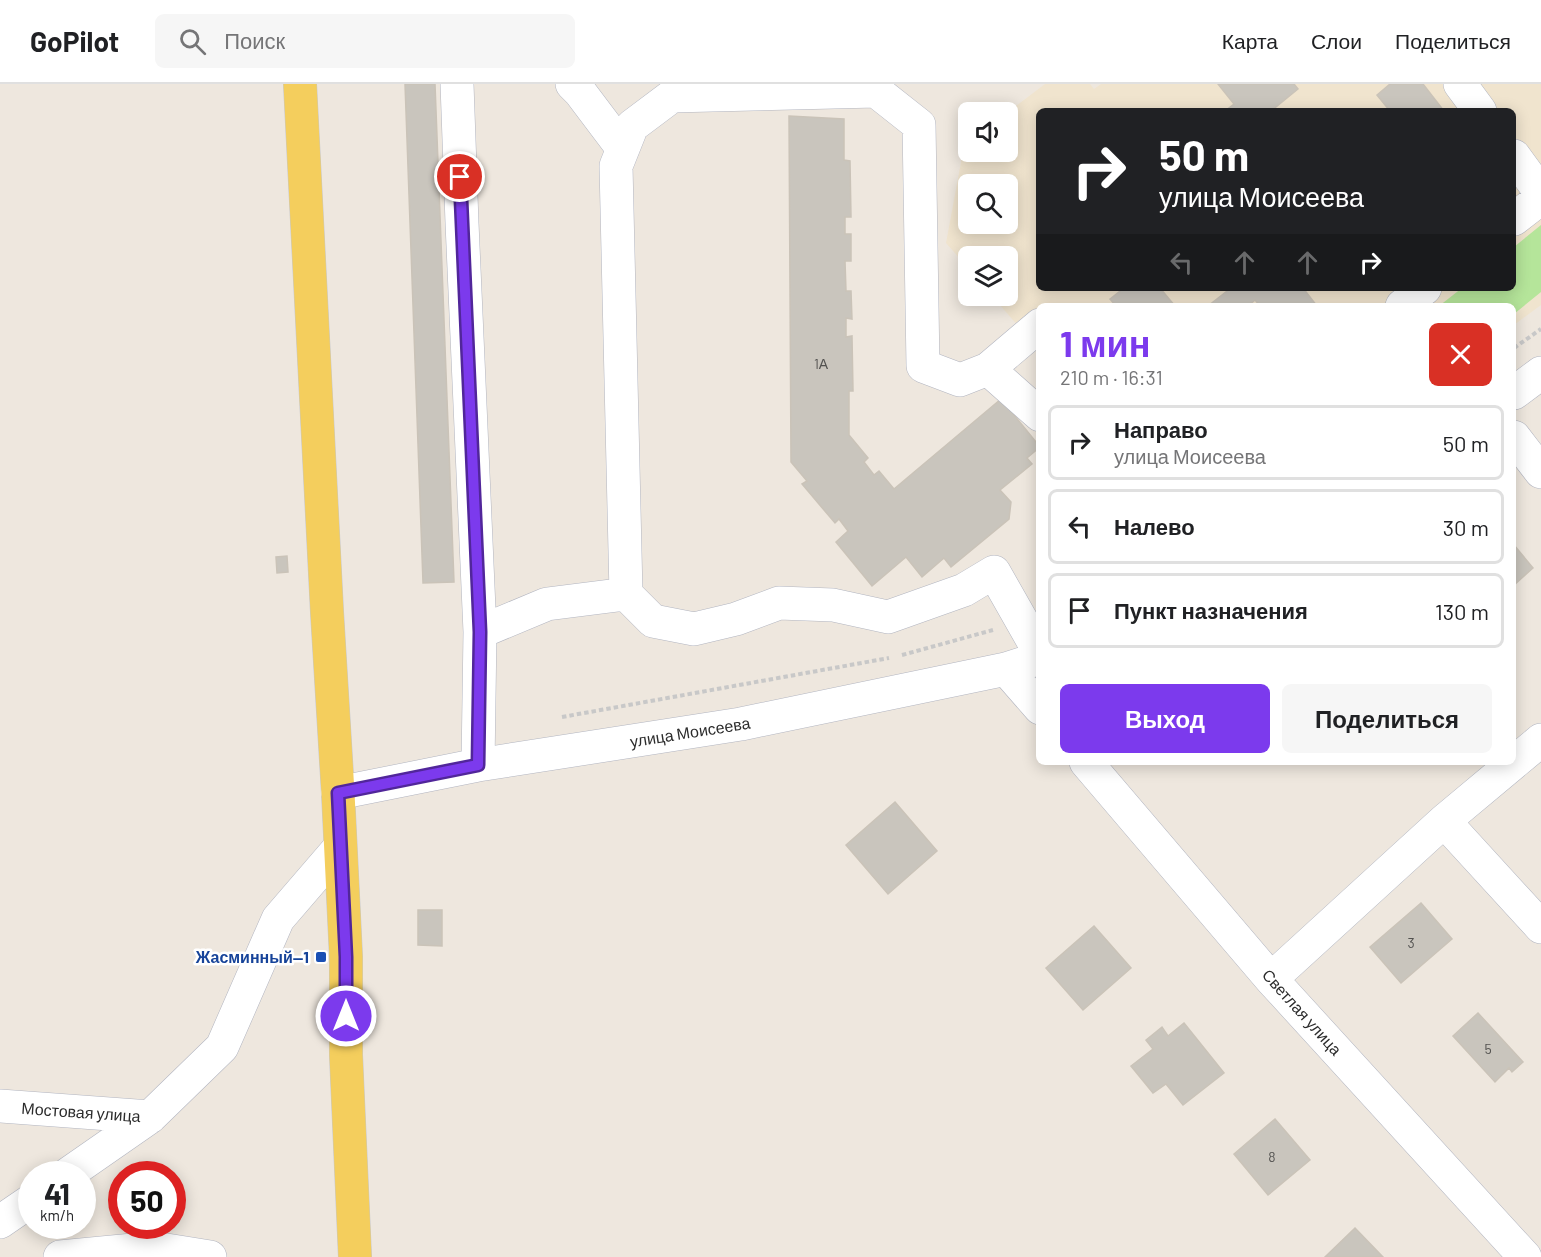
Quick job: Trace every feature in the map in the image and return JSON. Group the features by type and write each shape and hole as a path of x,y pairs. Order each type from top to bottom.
{"main road":[{"path":"300,84 346,957 346,1055 355,1257"}],"street":[{"path":"457,84 480,632 478,765"},
{"path":"572,84 623,148"},
{"path":"1460,84 1478,108"},
{"path":"1036,328 988,369 960,380 924,366 919,125 876,87 672,96 632,126 616,166 626,594 653,621 694,629 736,619 779,603 833,605 888,617 964,590 994,572 1036,646"},
{"path":"1516,159 1541,196 1516,217"},
{"path":"1406,303 1421,291"},
{"path":"988,369 1036,411"},
{"path":"1516,392 1541,373"},
{"path":"1516,440 1541,472"},
{"path":"480,632 547,604 626,594"},
{"name":"улица Моисеева","path":"338,793 478,765 741,724 1006,669 1036,659"},
{"path":"1006,669 1036,703"},
{"path":"1516,761 1541,740"},
{"name":"Светлая улица","path":"1089,765 1271,979 1525,1257"},
{"path":"1271,979 1444,821 1511,765"},
{"path":"1444,821 1541,927"},
{"name":"Мостовая улица","path":"0,1106 150,1117 222,1047 278,919 340,847"},
{"path":"87,1161 150,1117"},
{"path":"0,1222 18,1210"},
{"path":"60,1257 154,1248 210,1257"}],"path":[{"path":"1516,347 1541,329"},
{"path":"901,656 1022,622"},
{"path":"557,718 890,658"}],"shaded area":[{"path":"1045,84 1090,84 1094,89 1101,84 1541,84 1541,305 1516,324 1516,303 1036,303 1036,347 1001,306 1018,306 1018,246 958,246 958,257 946,243 958,178 958,234 1018,234 1018,174 959,174 961,162 1018,162 1018,104"}],"green space":[{"path":"1541,225 1541,292 1516,312 1516,303 1443,303 1458,291 1516,291 1516,245"}],"building":[{"path":"405,84 435,84 454,582 423,583"},
{"path":"1218,84 1294,84 1298,89 1275,108 1229,108 1234,104"},
{"path":"1390,84 1423,84 1442,108 1388,108 1377,95"},
{"path":"789,116 844,119 844,160 850,161 851,217 845,217 845,234 851,234 851,261 845,261 846,291 851,291 852,319 846,318 846,337 852,336 853,391 849,391 849,435 868,458 864,462 874,475 879,471 894,489 1001,399 1036,442 1036,450 1027,458 1032,464 1000,490 1011,502 1009,519 951,567 944,558 922,577 906,557 872,586 836,542 848,531 839,519 835,523 802,484 807,481 791,462"},
{"path":"1120,291 1162,291 1172,303 1113,303 1110,299"},
{"path":"1227,291 1305,291 1315,303 1258,303 1255,300 1252,303 1212,303"},
{"path":"1516,547 1533,568 1516,583"},
{"path":"287,556 288,572 277,573 276,557"},
{"path":"895,802 937,851 888,894 846,845"},
{"path":"1421,903 1452,939 1401,983 1370,947"},
{"path":"418,910 442,910 442,946 418,945"},
{"path":"1094,926 1131,968 1083,1010 1046,968"},
{"path":"1478,1013 1523,1062 1512,1072 1509,1068 1495,1082 1453,1036"},
{"path":"1184,1023 1224,1073 1183,1105 1166,1084 1153,1093 1131,1066 1153,1049 1146,1040 1162,1027 1168,1036"},
{"path":"1275,1119 1310,1160 1268,1195 1234,1154"},
{"path":"1355,1228 1383,1257 1325,1257"}],"place":[{"name":"Жасминный—1","path":"321,957"}],"route":[{"path":"346,1016 346,957 338,793 478,765 480,632 460,177"}]}
